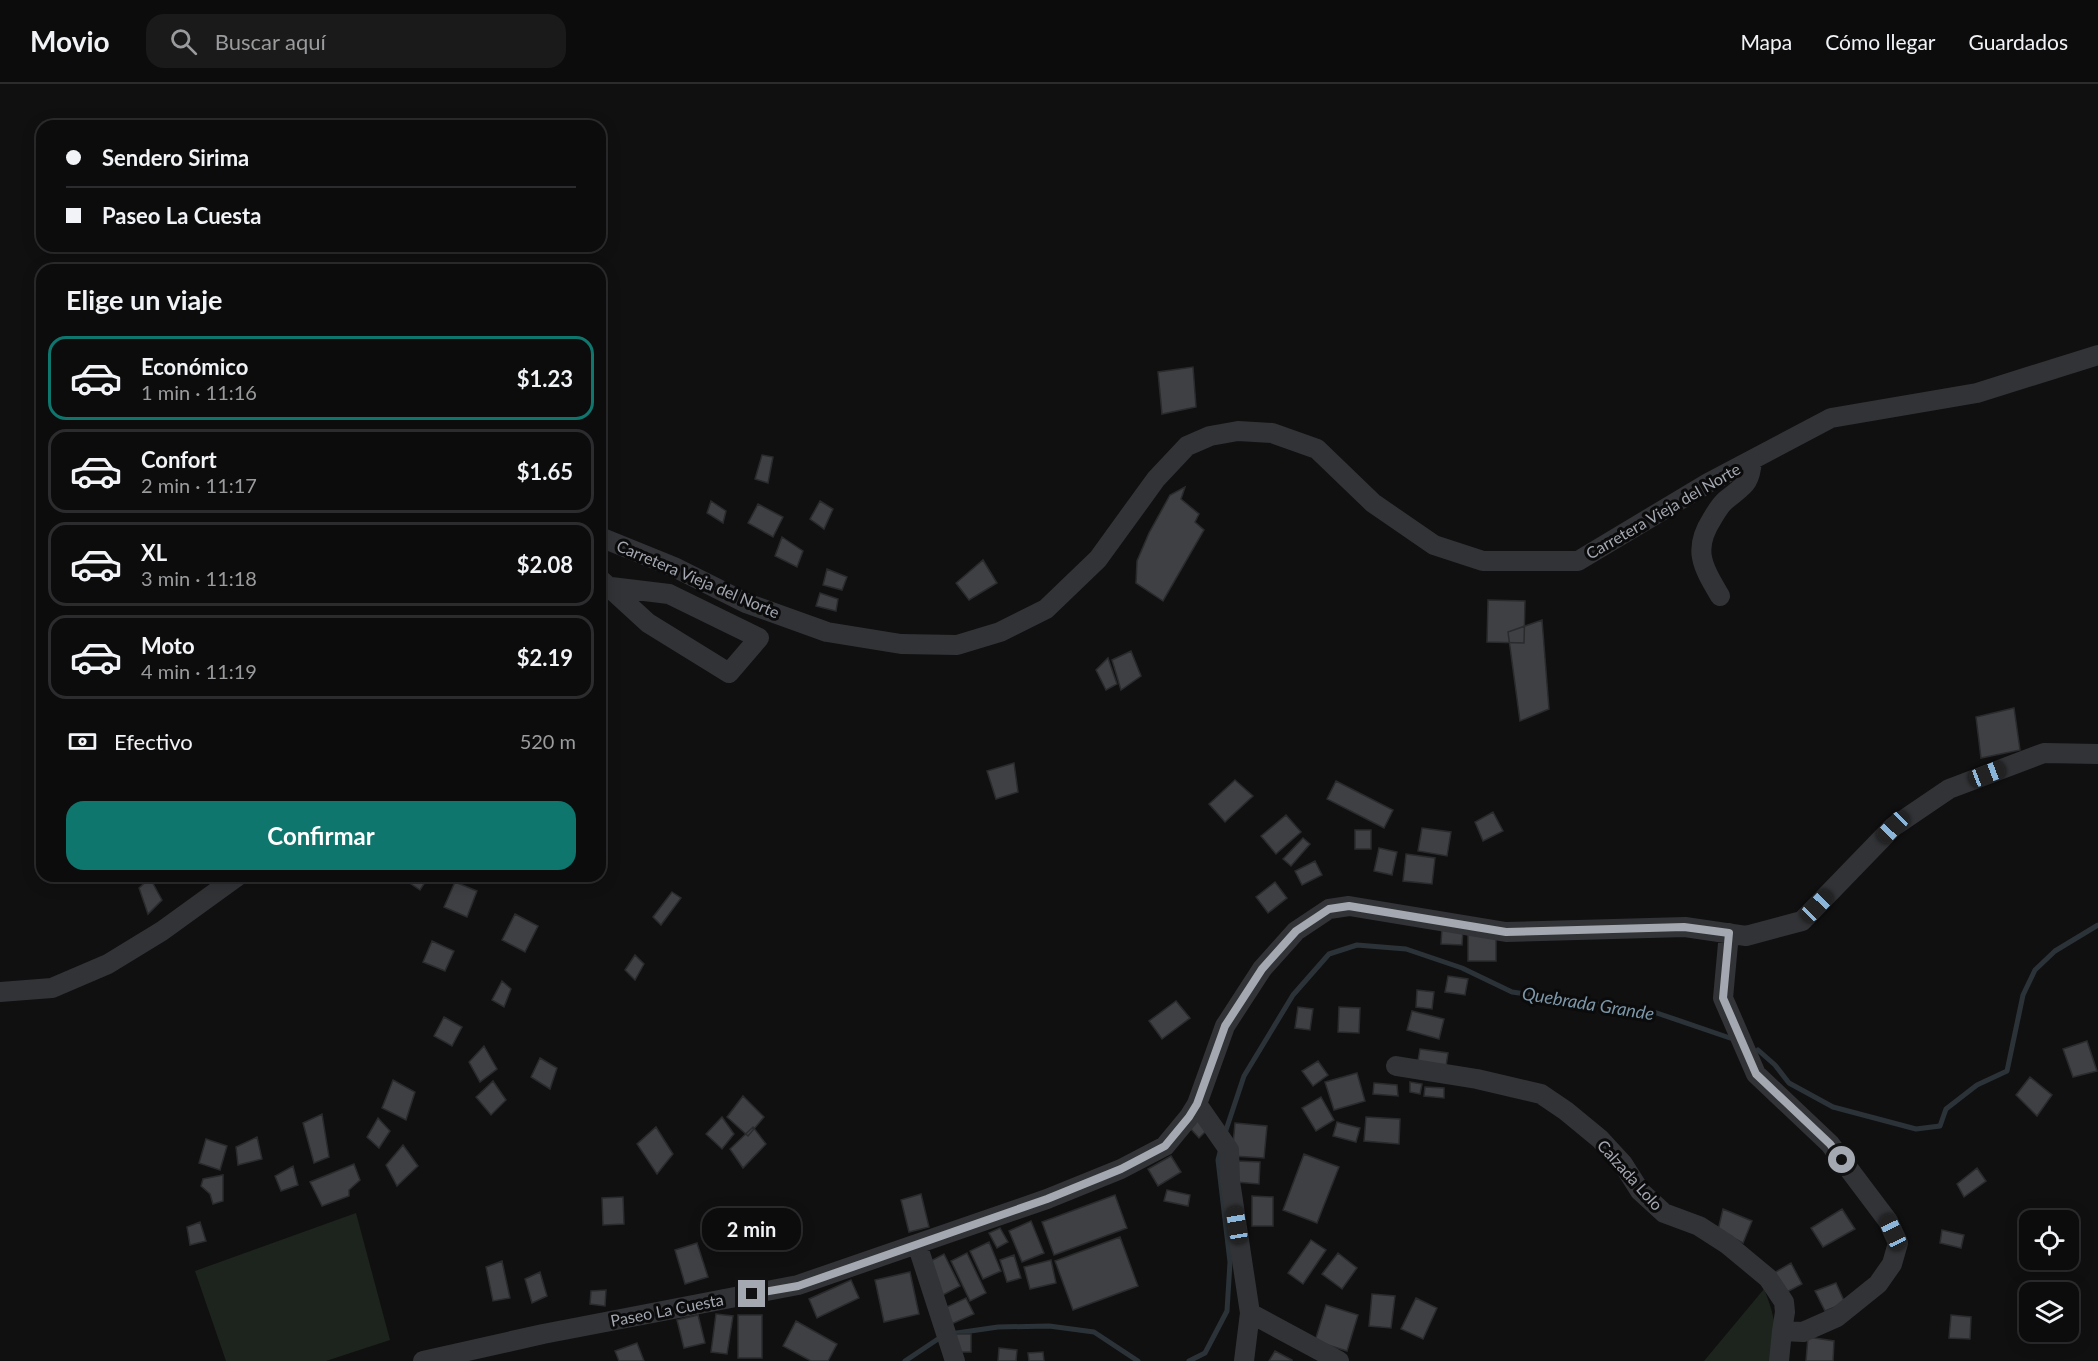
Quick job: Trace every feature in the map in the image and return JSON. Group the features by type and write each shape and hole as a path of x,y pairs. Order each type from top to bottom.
{"street":[{"name":"Carretera Vieja del Norte","path":"606,539 674,567 746,603 827,632 901,644 957,645 1000,632 1046,609 1098,559 1156,480 1187,446 1210,436 1238,431 1272,433 1317,449 1373,503 1434,545 1484,561 1578,561 1708,483 1831,418 1977,393 2098,355"},
{"path":"1720,596 1700,555 1703,532 1720,506 1742,489 1751,477 1752,460"},
{"path":"606,583 669,594 759,638 729,673 648,623 606,584"},
{"name":"Paseo La Cuesta","path":"423,1361 487,1354 543,1334 798,1286 1047,1199 1121,1169 1165,1146 1189,1117 1197,1104 1225,1026 1262,969 1296,931 1329,909 1349,906 1506,932 1684,927 1746,936 1802,921 1893,827 1949,789 2044,753 2098,754"},
{"path":"0,992 52,988 108,964 162,930 230,882"},
{"path":"1729,933 1723,998 1756,1074 1830,1144 1888,1221 1898,1243 1892,1264 1878,1284 1837,1317 1803,1332 1782,1331"},
{"name":"Calzada Lolo","path":"1396,1066 1477,1079 1541,1094 1566,1111 1600,1139 1623,1164 1640,1191 1664,1213 1699,1226 1726,1244 1768,1278 1784,1302 1785,1312 1779,1361"},
{"path":"1197,1104 1229,1150 1230,1180 1250,1313 1244,1361"},
{"path":"917,1244 953,1357"},
{"path":"1250,1313 1339,1361"}],"shaded area":[{"path":"356,1213 390,1340 326,1361 226,1361 195,1271"},
{"path":"1764,1289 1775,1324 1777,1361 1704,1361"}],"building":[{"path":"1193,367 1196,407 1162,414 1158,372"},
{"path":"762,455 773,457 768,483 755,479"},
{"path":"1185,487 1181,499 1199,514 1195,522 1204,530 1163,601 1136,583 1137,561 1170,495"},
{"path":"711,501 726,511 723,523 707,513"},
{"path":"820,501 833,509 824,529 810,519"},
{"path":"758,504 783,517 773,537 748,523"},
{"path":"782,537 803,551 797,567 775,556"},
{"path":"983,560 997,583 969,600 956,583"},
{"path":"827,569 847,577 842,590 823,585"},
{"path":"820,593 838,599 836,611 816,606"},
{"path":"1488,600 1525,601 1524,643 1487,642"},
{"path":"1542,620 1549,709 1520,721 1508,632"},
{"path":"1131,651 1141,676 1121,690 1112,660"},
{"path":"1108,658 1117,684 1106,690 1096,670"},
{"path":"2014,708 2020,750 1981,758 1976,717"},
{"path":"1014,763 1018,792 996,799 987,771"},
{"path":"1235,780 1253,796 1225,822 1209,804"},
{"path":"1336,781 1393,810 1384,828 1327,799"},
{"path":"1493,812 1503,831 1483,841 1475,822"},
{"path":"1286,815 1301,832 1276,854 1261,836"},
{"path":"1422,828 1451,832 1447,856 1418,851"},
{"path":"1355,830 1371,830 1371,849 1355,849"},
{"path":"1303,838 1310,844 1291,866 1283,859"},
{"path":"1379,848 1397,852 1392,875 1374,871"},
{"path":"1406,854 1435,858 1432,884 1403,881"},
{"path":"1315,861 1322,875 1302,885 1295,871"},
{"path":"146,882 152,882 162,900 148,914 139,888"},
{"path":"408,882 425,882 420,890"},
{"path":"455,882 477,891 467,917 444,907"},
{"path":"1275,882 1287,898 1268,913 1256,897"},
{"path":"672,892 681,898 661,925 653,917"},
{"path":"515,914 538,926 525,952 502,940"},
{"path":"1442,928 1463,929 1462,945 1441,944"},
{"path":"1468,933 1496,933 1496,961 1468,961"},
{"path":"432,941 454,951 445,971 423,962"},
{"path":"635,955 644,964 635,980 625,970"},
{"path":"1448,976 1468,979 1465,995 1445,992"},
{"path":"502,981 511,989 504,1007 492,1000"},
{"path":"1417,990 1434,992 1432,1009 1416,1007"},
{"path":"1176,1001 1190,1018 1162,1039 1149,1021"},
{"path":"1298,1007 1313,1009 1310,1030 1295,1028"},
{"path":"1339,1007 1360,1008 1359,1033 1338,1032"},
{"path":"1412,1011 1444,1019 1439,1039 1407,1030"},
{"path":"444,1017 462,1027 452,1046 434,1036"},
{"path":"2087,1041 2097,1071 2073,1077 2063,1049"},
{"path":"484,1046 497,1069 480,1082 469,1062"},
{"path":"1420,1049 1448,1053 1445,1073 1417,1067"},
{"path":"540,1058 557,1068 550,1089 531,1077"},
{"path":"1318,1061 1328,1075 1313,1086 1302,1071"},
{"path":"1357,1073 1365,1101 1334,1110 1325,1082"},
{"path":"2030,1077 2052,1095 2037,1116 2016,1095"},
{"path":"393,1080 415,1092 406,1120 382,1108"},
{"path":"493,1081 506,1100 491,1115 476,1097"},
{"path":"1410,1082 1422,1084 1420,1094 1410,1092"},
{"path":"1374,1083 1397,1085 1398,1096 1373,1094"},
{"path":"1425,1087 1444,1088 1444,1098 1424,1096"},
{"path":"743,1096 764,1117 748,1136 727,1117"},
{"path":"1321,1097 1334,1120 1316,1131 1302,1108"},
{"path":"322,1114 329,1157 314,1163 303,1123"},
{"path":"722,1117 734,1134 722,1149 706,1134"},
{"path":"1199,1117 1209,1128 1199,1138 1189,1127"},
{"path":"1366,1117 1400,1119 1399,1144 1364,1141"},
{"path":"378,1118 390,1131 379,1148 367,1137"},
{"path":"1337,1122 1360,1128 1356,1142 1333,1136"},
{"path":"1235,1123 1267,1126 1264,1158 1232,1156"},
{"path":"656,1127 673,1154 657,1174 637,1144"},
{"path":"753,1127 766,1144 743,1168 730,1149"},
{"path":"257,1137 262,1159 238,1165 236,1147"},
{"path":"206,1139 227,1146 220,1170 199,1163"},
{"path":"403,1145 418,1166 397,1186 386,1165"},
{"path":"1304,1154 1339,1167 1317,1223 1283,1210"},
{"path":"1171,1156 1181,1172 1158,1186 1148,1169"},
{"path":"1238,1161 1260,1162 1259,1184 1236,1182"},
{"path":"354,1164 360,1180 349,1190 349,1196 322,1206 310,1182"},
{"path":"293,1166 298,1185 281,1191 275,1176"},
{"path":"1977,1168 1986,1181 1964,1197 1957,1184"},
{"path":"223,1175 223,1201 213,1204 210,1194 201,1186 203,1179"},
{"path":"1167,1190 1190,1195 1188,1206 1164,1201"},
{"path":"921,1194 929,1227 909,1232 901,1200"},
{"path":"1115,1195 1127,1228 1054,1255 1042,1222"},
{"path":"1252,1196 1273,1197 1273,1226 1252,1226"},
{"path":"623,1197 624,1224 603,1225 602,1198"},
{"path":"781,1207 792,1230 774,1241 763,1219"},
{"path":"1723,1209 1752,1221 1743,1243 1718,1230"},
{"path":"1842,1209 1855,1229 1823,1247 1811,1228"},
{"path":"1031,1221 1044,1253 1022,1262 1009,1231"},
{"path":"200,1222 206,1241 190,1245 187,1227"},
{"path":"1000,1228 1008,1242 997,1248 989,1233"},
{"path":"1942,1230 1964,1235 1961,1248 1940,1243"},
{"path":"1120,1237 1138,1286 1073,1310 1055,1261"},
{"path":"1311,1240 1326,1250 1303,1284 1288,1273"},
{"path":"989,1242 1001,1271 983,1279 970,1251"},
{"path":"697,1243 708,1277 685,1284 675,1250"},
{"path":"967,1253 986,1293 970,1301 951,1261"},
{"path":"1338,1253 1357,1268 1342,1289 1322,1274"},
{"path":"944,1254 960,1286 941,1296 925,1264"},
{"path":"1014,1255 1021,1278 1007,1282 1000,1260"},
{"path":"1051,1260 1056,1283 1030,1289 1024,1267"},
{"path":"502,1261 510,1298 493,1301 486,1267"},
{"path":"1791,1263 1802,1284 1785,1293 1774,1273"},
{"path":"540,1272 547,1296 532,1303 525,1279"},
{"path":"910,1272 919,1314 884,1322 875,1280"},
{"path":"851,1280 859,1298 817,1318 809,1299"},
{"path":"1836,1283 1845,1303 1825,1311 1815,1291"},
{"path":"606,1290 605,1306 590,1304 591,1291"},
{"path":"1372,1294 1395,1296 1391,1328 1369,1326"},
{"path":"966,1298 974,1314 947,1326 940,1310"},
{"path":"1416,1298 1437,1308 1423,1339 1401,1329"},
{"path":"1326,1305 1358,1315 1347,1351 1315,1341"},
{"path":"716,1314 733,1316 727,1354 711,1352"},
{"path":"698,1315 705,1343 684,1348 677,1320"},
{"path":"738,1315 762,1315 762,1358 738,1358"},
{"path":"1951,1315 1971,1317 1970,1339 1949,1338"},
{"path":"796,1321 837,1344 828,1361 811,1361 783,1346"},
{"path":"953,1334 971,1334 971,1352 953,1352"},
{"path":"1808,1337 1834,1341 1833,1361 1806,1361"},
{"path":"637,1343 644,1361 619,1361 615,1351"},
{"path":"999,1348 1017,1350 1016,1361 998,1361"},
{"path":"1275,1351 1292,1360 1292,1361 1269,1361"},
{"path":"1043,1352 1044,1361 1029,1361 1028,1353"}],"waterway":[{"name":"Quebrada Grande","path":"1758,1050 1775,1065 1789,1083 1833,1107 1916,1129 1940,1126 1946,1109 1977,1085 2007,1071 2023,995 2035,970 2055,951 2098,925"},
{"name":"Quebrada Grande","path":"1224,1136 1244,1076 1293,995 1329,954 1357,945 1406,949 1462,968 1512,992 1654,1012 1730,1038"},
{"name":"Quebrada Grande","path":"1189,1361 1205,1353 1227,1311 1230,1262 1218,1160 1221,1148"},
{"name":"Quebrada Grande","path":"950,1334 998,1327 1049,1326 1094,1332 1138,1361"},
{"name":"Quebrada Grande","path":"905,1361 941,1337"}],"route":[{"path":"752,1294 798,1286 1047,1199 1121,1169 1165,1146 1197,1104 1225,1026 1262,969 1296,931 1329,909 1349,906 1506,932 1684,927 1729,933 1723,998 1756,1074 1830,1144 1842,1160"}]}
